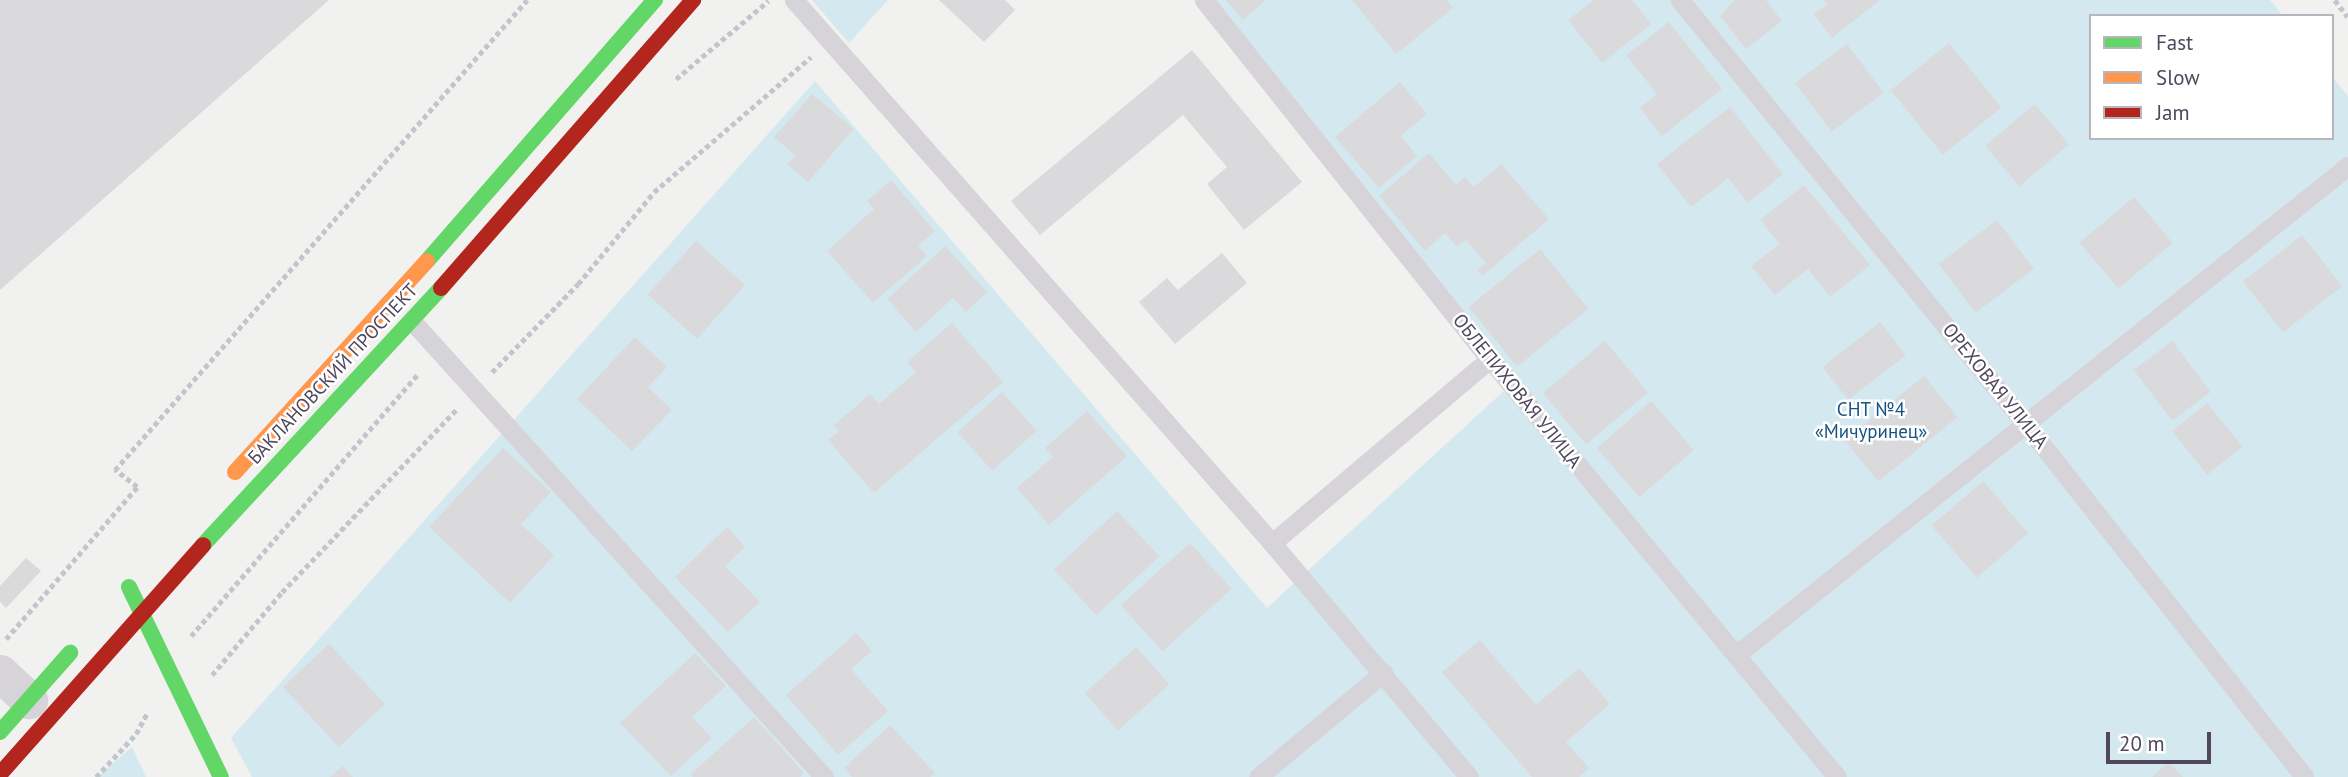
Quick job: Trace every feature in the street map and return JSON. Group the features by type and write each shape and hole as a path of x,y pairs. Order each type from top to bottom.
{"main road":[{"name":"БАКЛАНОВСКИЙ ПРОСПЕКТ","path":"221,487 405,287 655,0"},
{"name":"БАКЛАНОВСКИЙ ПРОСПЕКТ","path":"0,774 139,614 412,321 692,0"},
{"path":"129,587 168,674 221,777"},
{"path":"0,732 84,638"}],"street":[{"path":"0,673 29,700"}],"lane":[{"path":"794,0 1272,543 1469,777"},
{"name":"ОБЛЕПИХОВАЯ УЛИЦА","path":"1204,0 1490,359 1837,777"},
{"name":"ОРЕХОВАЯ УЛИЦА","path":"1680,0 2024,422 2304,777"},
{"path":"1736,655 2024,422 2348,166"},
{"path":"412,321 824,777"},
{"path":"1272,543 1490,359"},
{"path":"1258,777 1383,673"}],"path":[{"path":"0,641 137,487 116,470 527,0"},
{"path":"670,85 768,0"},
{"path":"2334,0 2348,17"},
{"path":"195,726 213,673 282,592 578,284 654,192 830,40"},
{"path":"96,777 136,734 192,635 438,350"}],"green space":[{"path":"812,0 888,0 849,43"},
{"name":"СНТ №4 «Мичуринец»","path":"1211,0 2270,0 2281,14 2089,14 2089,140 2334,140 2334,79 2348,96 2348,777 252,777 231,738 815,81 1267,608 1517,379"},
{"path":"132,747 146,777 97,777"}],"building":[{"path":"0,0 329,0 0,290"},
{"path":"939,0 1005,0 1015,10 984,42"},
{"path":"1226,0 1266,0 1243,20"},
{"path":"1352,0 1447,0 1453,8 1396,54"},
{"path":"1594,0 1632,0 1651,24 1602,63 1568,20"},
{"path":"1734,0 1766,0 1782,21 1746,49 1720,16"},
{"path":"1824,0 1880,0 1832,38 1814,14 1827,4"},
{"path":"1669,22 1722,89 1662,136 1640,108 1657,94 1626,55"},
{"path":"1949,43 2001,108 1943,155 1891,90"},
{"path":"1847,44 1884,93 1832,132 1795,83"},
{"path":"1192,50 1302,182 1244,230 1207,184 1227,167 1183,115 1040,235 1011,201"},
{"path":"1400,82 1427,114 1401,136 1417,156 1379,188 1335,137"},
{"path":"812,94 854,129 808,182 787,164 795,155 774,137"},
{"path":"2035,104 2069,145 2019,186 1985,146"},
{"path":"1730,107 1783,174 1748,203 1728,178 1691,207 1657,164"},
{"path":"1429,153 1456,185 1465,177 1474,187 1501,164 1549,219 1482,276 1477,270 1486,263 1466,240 1457,247 1445,233 1425,251 1379,196"},
{"path":"891,180 935,231 918,246 927,256 873,303 827,251 874,209 867,201"},
{"path":"1804,185 1870,265 1830,297 1808,269 1775,295 1751,266 1780,244 1760,220"},
{"path":"2134,197 2173,243 2118,289 2080,243"},
{"path":"1997,220 2034,269 1975,313 1939,264"},
{"path":"2302,235 2342,286 2283,332 2243,281"},
{"path":"696,241 745,285 697,339 648,295"},
{"path":"945,246 987,292 966,312 953,298 916,332 887,299"},
{"path":"1540,249 1588,309 1517,367 1469,307"},
{"path":"1222,253 1247,283 1175,344 1139,302 1167,278 1178,290"},
{"path":"1880,322 1906,355 1848,400 1822,367"},
{"path":"952,323 1003,382 874,493 828,440 839,431 834,425 870,394 879,404 916,372 907,362"},
{"path":"635,337 667,367 648,387 672,410 632,451 577,399"},
{"path":"1605,341 1648,392 1586,444 1543,393"},
{"path":"2172,341 2211,392 2172,421 2134,370"},
{"path":"1924,376 1957,417 1878,481 1845,440"},
{"path":"1002,392 1037,431 992,471 957,432"},
{"path":"1651,401 1694,450 1639,497 1597,448"},
{"path":"2207,403 2242,447 2207,475 2172,431"},
{"path":"1087,411 1127,456 1049,525 1017,488 1053,457 1045,448"},
{"path":"503,448 551,492 521,524 554,555 510,603 429,527"},
{"path":"1983,481 2028,533 1977,578 1932,526"},
{"path":"1117,511 1159,556 1096,615 1054,570"},
{"path":"727,527 745,547 725,566 760,602 728,632 675,577"},
{"path":"1190,543 1231,589 1162,651 1121,605"},
{"path":"26,558 41,571 6,608 0,602 0,586"},
{"path":"856,633 872,651 851,669 888,711 838,755 786,695"},
{"path":"1480,640 1536,705 1579,668 1610,704 1566,742 1589,768 1579,777 1532,777 1442,672"},
{"path":"329,644 385,704 339,747 283,687"},
{"path":"1136,647 1169,684 1118,730 1085,693"},
{"path":"695,653 726,686 692,717 712,738 671,776 620,723"},
{"path":"754,717 804,773 800,777 693,777 691,774"},
{"path":"890,725 935,773 930,777 852,777 844,768"},
{"path":"2168,762 2183,777 2152,777"},
{"path":"343,766 353,777 330,777"}],"traffic: fast":[{"path":"427,261 655,0"},
{"path":"203,545 441,288"},
{"path":"129,587 221,777"},
{"path":"0,732 70,653"}],"traffic: slow":[{"path":"235,472 427,261"}],"traffic: jam":[{"path":"441,288 693,0"},
{"path":"0,774 203,545"}]}
